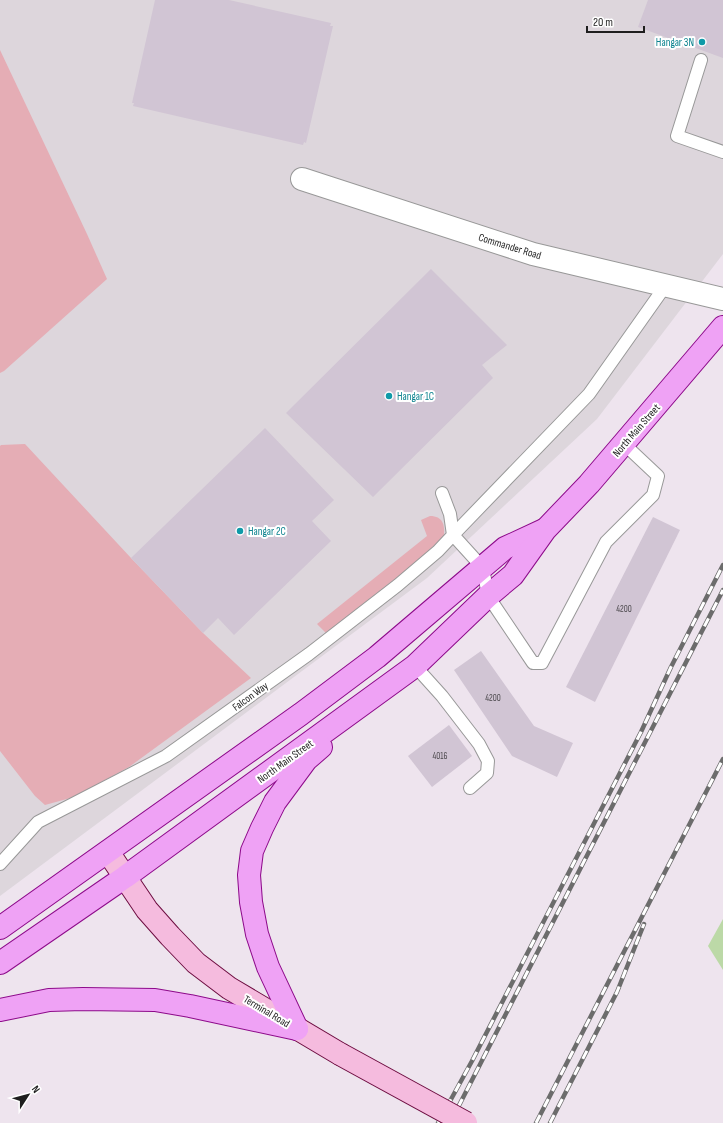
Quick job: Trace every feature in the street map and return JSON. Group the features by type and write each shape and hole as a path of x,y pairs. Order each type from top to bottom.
{"main road":[{"name":"North Main Street","path":"0,963 125,877 416,666 488,596 513,575 545,530 589,484 723,327"},
{"name":"North Main Street","path":"0,928 301,714 378,657 505,548 545,530"},
{"path":"297,1029 268,967 257,934 251,902 249,875 252,851 275,802 306,760 416,666"},
{"name":"Terminal Road","path":"108,852 147,910 170,936 196,963 229,988 340,1054 466,1123"},
{"path":"0,1010 49,1000 155,1000 197,1007 297,1029"}],"street":[{"name":"Commander Road","path":"302,179 533,254 723,299"}],"lane":[{"path":"701,60 677,136 723,152"},
{"name":"Falcon Way","path":"0,864 38,822 166,756 309,654 398,585 438,551 589,394 666,285"},
{"path":"442,493 450,514 453,535 482,568 488,596 533,663 542,663 606,542 653,495 658,476 624,444"},
{"path":"416,666 442,696 479,744 488,761 487,773 470,788"}],"shaded area":[{"path":"0,0 723,0 723,254 597,419 427,578 0,896"},
{"path":"0,50 107,279 0,373"},
{"path":"25,444 203,633 251,678 129,767 74,797 45,805 35,796 0,751 0,446"},
{"path":"430,516 440,519 444,528 444,536 418,561 326,633 317,624 427,536 421,520"},
{"path":"723,919 723,970 708,946"}],"building":[{"path":"155,0 229,0 331,23 330,26 333,26 306,143 304,142 303,145 133,106 134,103 132,103"},
{"name":"Hangar 3N","path":"648,0 723,0 723,58 638,27"},
{"name":"Hangar 1C","path":"431,269 507,345 482,365 493,378 373,497 286,413"},
{"name":"Hangar 2C","path":"265,428 334,500 312,521 331,541 234,635 218,618 203,633 131,558"},
{"path":"653,517 680,530 595,702 566,687"},
{"path":"481,651 534,726 573,743 557,777 512,756 454,670"},
{"path":"449,725 472,756 432,787 408,756"}],"railway":[{"path":"438,1123 472,1061 641,732 671,667 723,565"},
{"path":"450,1123 723,590"},
{"path":"536,1123 723,759"},
{"path":"550,1123 617,992 644,924"}],"place":[{"name":"Hangar 3N","path":"702,42"},
{"name":"Hangar 1C","path":"389,396"},
{"name":"Hangar 2C","path":"240,531"}]}
